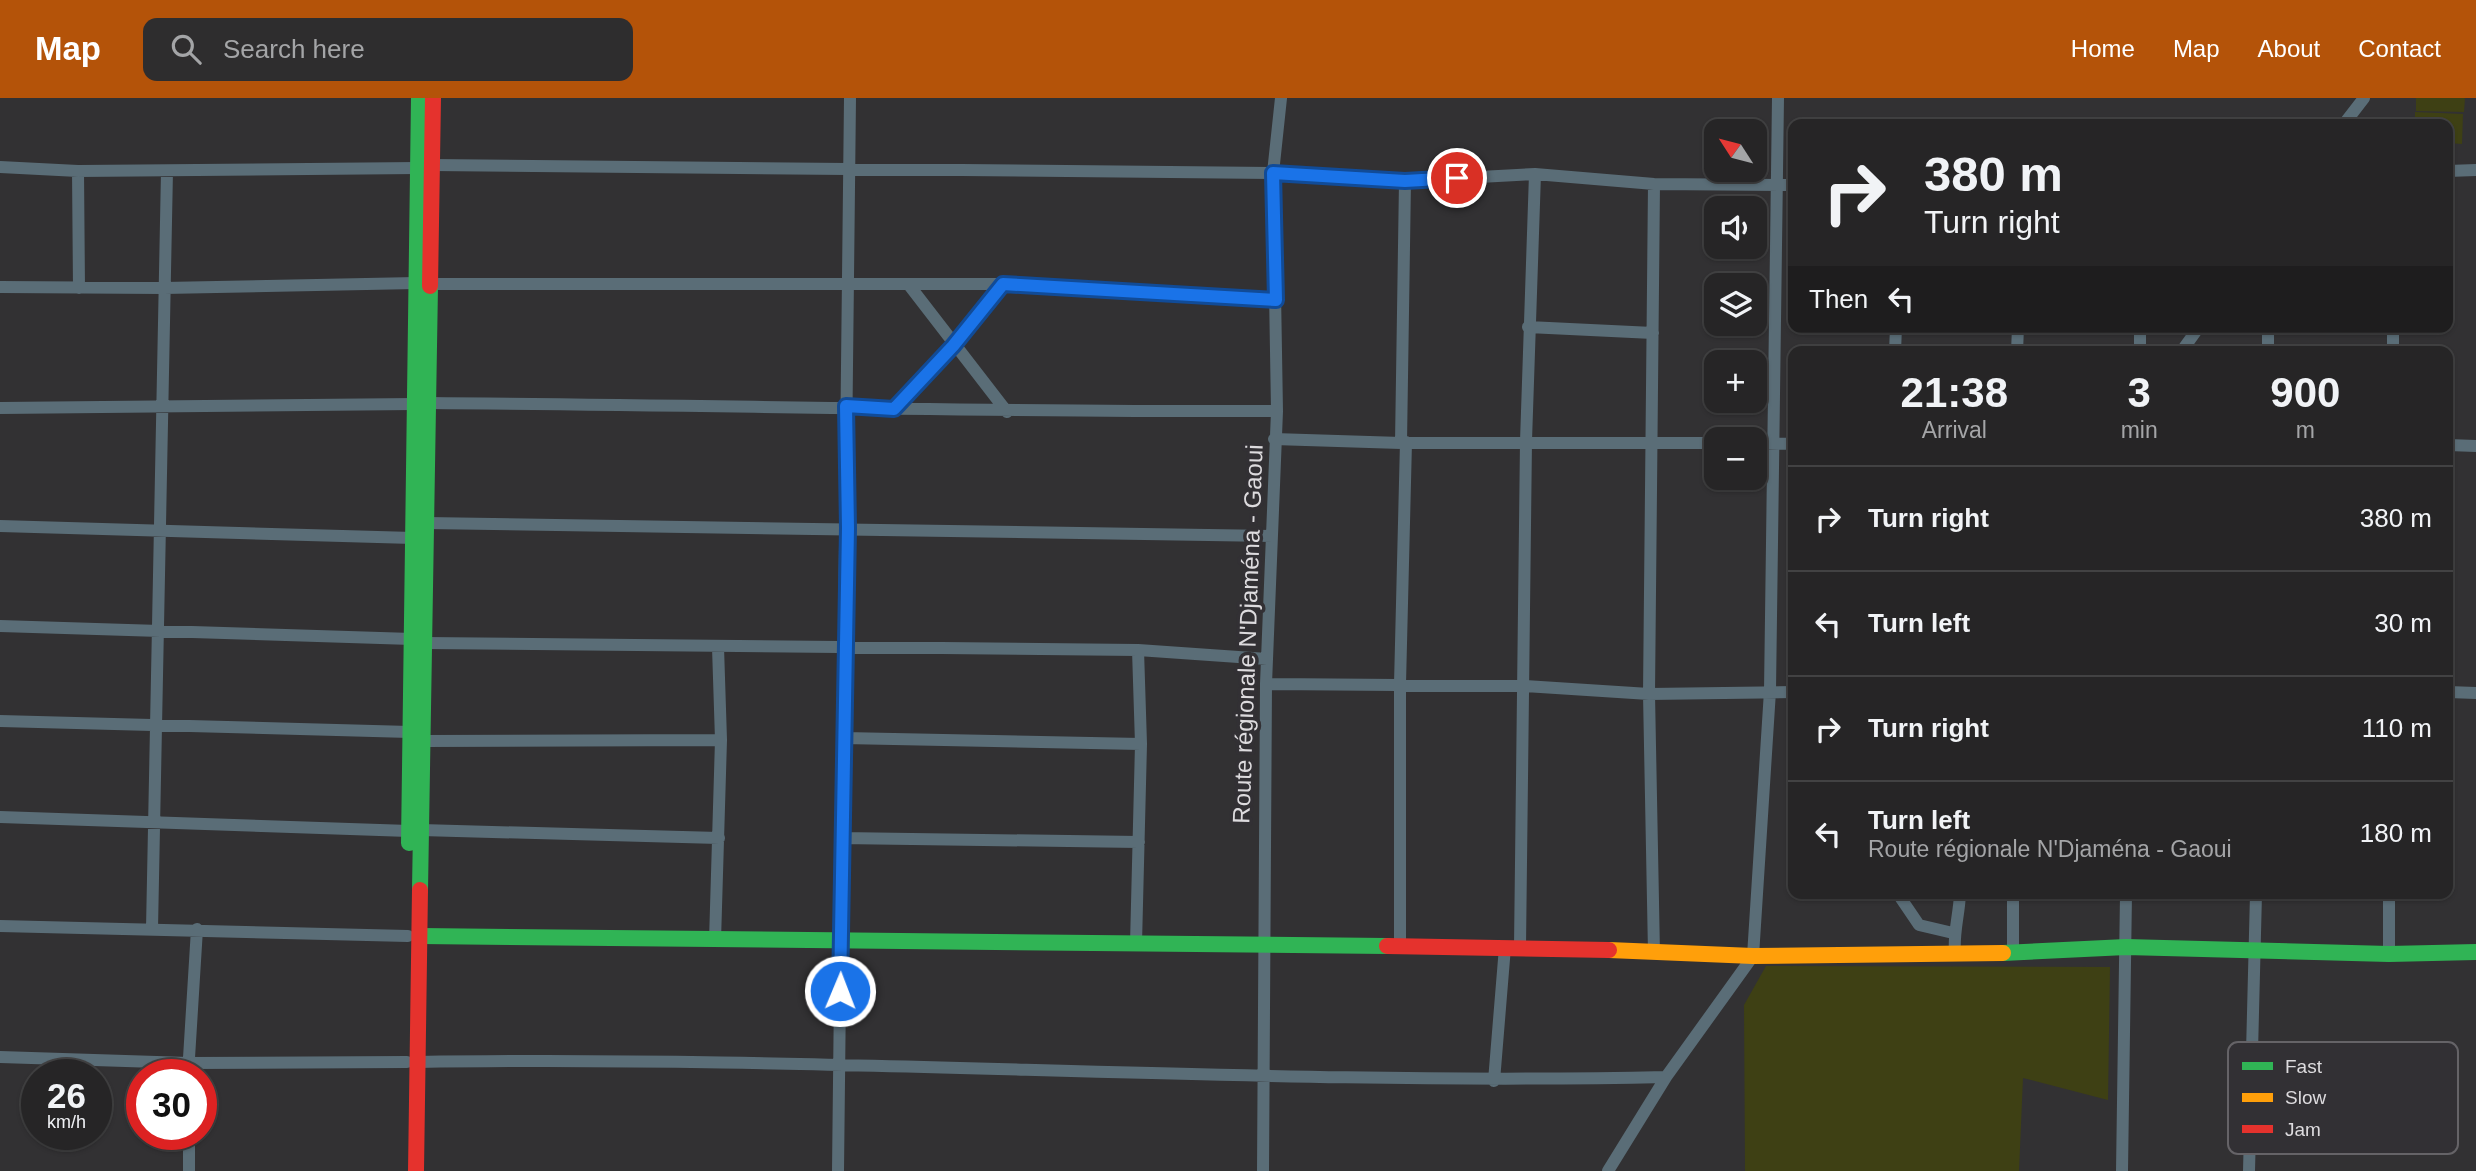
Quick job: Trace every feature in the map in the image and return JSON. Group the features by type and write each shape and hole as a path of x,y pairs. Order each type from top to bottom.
{"street":[{"path":"418,98 425,166"},
{"path":"418,641 413,538 421,403 425,166 433,98"},
{"path":"838,1171 841,838 848,528 847,168 850,98"},
{"name":"Route régionale N'Djaména - Gaoui","path":"1263,1171 1262,946 1266,684 1277,411 1273,173 1281,98"},
{"path":"1608,1171 1666,1077 1753,956 1770,691 1778,98"},
{"path":"2348,119 2364,98"},
{"path":"0,167 78,171 425,166 847,168 1273,173 1405,181 1535,174 1654,184 1788,185"},
{"path":"2453,171 2476,170"},
{"path":"78,171 79,288"},
{"path":"152,929 167,171"},
{"path":"1494,1081 1512,947 1525,686 1525,441 1535,174"},
{"path":"1400,945 1405,181"},
{"path":"1654,184 1649,694 1654,953"},
{"path":"0,286 164,288 423,283 1003,284 1276,300"},
{"path":"894,409 953,346 1003,284"},
{"path":"909,285 953,346 1007,412"},
{"path":"1528,327 1653,333"},
{"path":"416,1171 413,1062 415,830 418,641 426,523 421,403"},
{"path":"0,408 421,403 846,406 1007,412 1277,411"},
{"path":"1274,439 1704,443"},
{"path":"1767,443 1788,444"},
{"path":"2453,445 2476,446"},
{"path":"426,523 715,530 848,528 1272,536"},
{"path":"0,526 413,538"},
{"path":"0,626 418,641 718,647 1138,650 1267,659"},
{"path":"715,941 721,740 718,647"},
{"path":"1136,944 1141,744 1138,650"},
{"path":"1266,684 1525,686 1649,694 1788,692"},
{"path":"2453,692 2476,693"},
{"path":"0,721 417,736 721,740"},
{"path":"844,738 1141,744"},
{"path":"0,817 719,838"},
{"path":"841,838 1139,842"},
{"path":"1901,899 1919,925 1953,933"},
{"path":"1955,955 1953,933 1959,922 1960,899"},
{"path":"2013,899 2013,951"},
{"path":"2122,1171 2126,899"},
{"path":"2252,1042 2256,899"},
{"path":"2389,899 2389,954"},
{"path":"0,926 715,941 1400,945 1753,956 1955,955 2126,947 2389,954 2476,952"},
{"path":"189,1059 197,929"},
{"path":"0,1057 126,1065"},
{"path":"217,1068 413,1062 1055,1069 1494,1081 1666,1077"},
{"path":"406,1171 413,1062"},
{"path":"189,1150 190,1171"}],"shaded area":[{"path":"2416,98 2465,98 2464,112 2416,111"},
{"path":"2415,112 2463,114 2462,144 2453,143 2453,119 2415,119"},
{"path":"1766,966 2110,967 2108,1100 2023,1078 2019,1171 1745,1171 1744,1005"}],"traffic: fast":[{"path":"409,843 419,98"},
{"path":"420,890 430,286"},
{"path":"420,936 1387,946"},
{"path":"2003,953 2126,947 2389,954 2476,952"}],"traffic: slow":[{"path":"1609,950 1753,956 2003,953"}],"traffic: jam":[{"path":"430,286 433,98"},
{"path":"416,1171 420,890"},
{"path":"1387,946 1609,950"}],"route":[{"path":"840,991 848,528 846,406 894,409 953,346 1003,284 1276,300 1273,173 1405,181 1457,178"}]}
